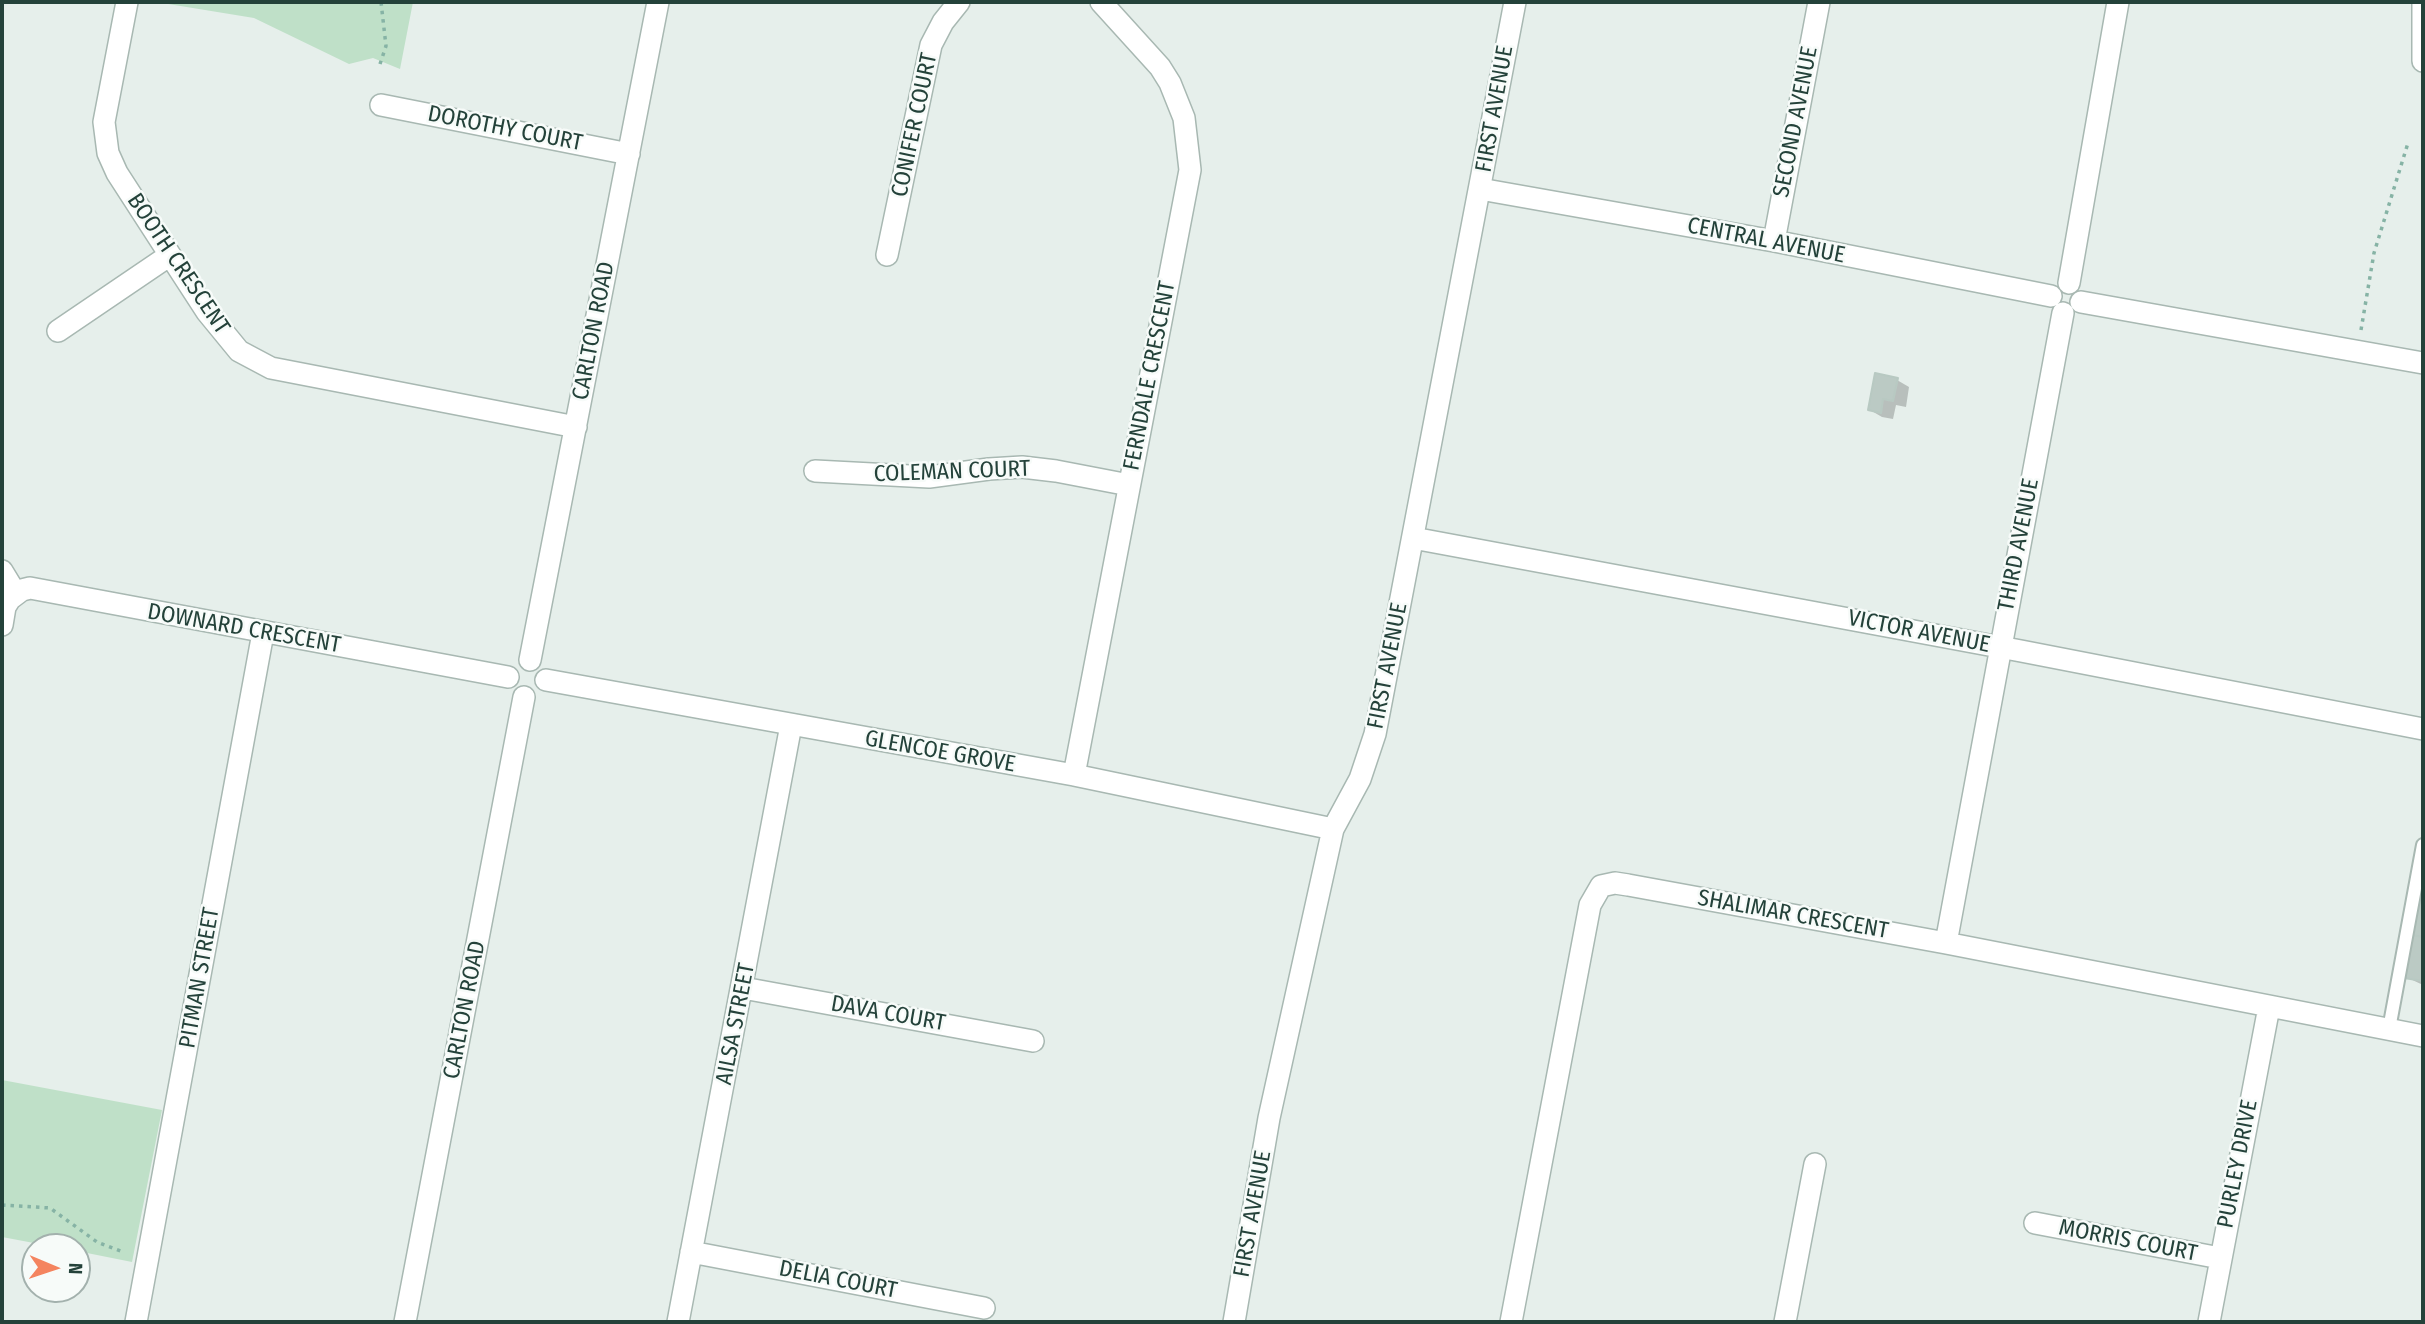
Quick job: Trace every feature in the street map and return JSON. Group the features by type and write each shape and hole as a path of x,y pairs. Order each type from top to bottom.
{"street":[{"name":"BOOTH CRESCENT","path":"127,2 104,122 108,153 117,173 207,312 239,351 271,368 576,427"},
{"name":"CARLTON ROAD","path":"530,660 658,2"},
{"name":"CONIFER COURT","path":"887,256 931,44 943,22 959,2"},
{"name":"FERNDALE CRESCENT","path":"1073,775 1190,170 1184,118 1170,83 1160,67 1101,2"},
{"name":"FIRST AVENUE","path":"1234,1322 1269,1118 1333,829 1360,779 1375,734 1515,2"},
{"name":"SECOND AVENUE","path":"1774,242 1819,2"},
{"path":"2065,304 2055,287 2068,283 2118,2"},
{"path":"2423,2 2423,61"},
{"name":"DOROTHY COURT","path":"381,106 629,153"},
{"name":"CENTRAL AVENUE","path":"1480,188 1774,242 2065,304 2423,363"},
{"path":"58,331 170,255"},
{"name":"THIRD AVENUE","path":"1946,943 2065,304"},
{"name":"COLEMAN COURT","path":"815,471 929,477 1022,467 1129,485"},
{"name":"VICTOR AVENUE","path":"1413,538 2423,729"},
{"path":"2,571 16,594 5,607 2,625"},
{"name":"DOWNARD CRESCENT","path":"16,594 30,588 508,677"},
{"name":"PITMAN STREET","path":"136,1322 263,633"},
{"path":"530,660 540,664 546,680 541,691 524,698 510,688 508,677 518,662 530,660"},
{"name":"GLENCOE GROVE","path":"546,680 1073,775 1333,829"},
{"name":"CARLTON ROAD","path":"405,1322 524,698"},
{"name":"AILSA STREET","path":"678,1322 791,725"},
{"name":"SHALIMAR CRESCENT","path":"1511,1322 1590,905 1601,886 1615,883 1628,885 2423,1035"},
{"name":"DAVA COURT","path":"743,988 1033,1041"},
{"name":"PURLEY DRIVE","path":"2208,1322 2269,1007"},
{"path":"1784,1322 1815,1164"},
{"name":"MORRIS COURT","path":"2035,1223 2220,1258"},
{"name":"DELIA COURT","path":"691,1252 984,1308"}],"lane":[{"path":"2389,1029 2423,845"}],"path":[{"path":"380,64 386,46 381,2"},
{"path":"2361,330 2374,253 2408,143"},
{"path":"2,1205 50,1208 97,1241 123,1252"}],"green space":[{"path":"156,2 413,2 400,69 373,58 349,64 254,18"},
{"path":"2,1080 162,1110 132,1262 91,1254 91,1233 21,1233 21,1241 2,1237"}],"building":[{"path":"1875,373 1898,378 1893,401 1883,399 1881,413 1868,410"},
{"path":"2419,899 2423,900 2423,937 2412,935"},
{"path":"2412,935 2423,937 2423,981 2404,978"}]}
